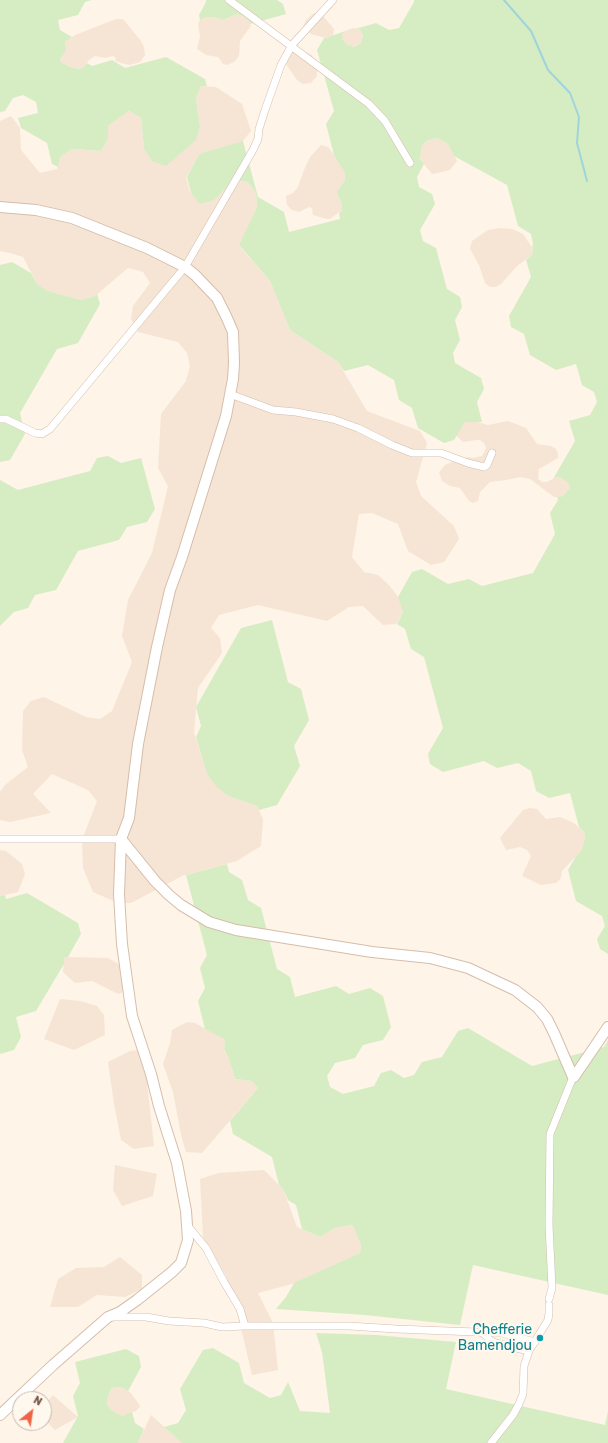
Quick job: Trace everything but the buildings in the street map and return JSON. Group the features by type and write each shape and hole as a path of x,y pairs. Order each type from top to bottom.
{"main road":[{"path":"0,207 36,210 72,218 147,248 185,268 195,275 217,298 233,332 234,362 226,416 182,557 170,590 140,729 129,818 121,839 119,894 120,912 122,944 132,1016 177,1163 183,1191 188,1240 181,1263 172,1272 120,1312 108,1318 53,1365 0,1415"},
{"path":"121,839 155,881 170,896 181,906 209,922 244,932 372,952 437,959 468,968 515,990 527,998 547,1019 573,1077 608,1027"}],"street":[{"path":"229,0 292,45 378,112 410,163"},
{"path":"0,418 6,419 35,433 42,434 50,429 185,268 253,150 258,139 259,129 281,65 292,45 332,0"},
{"path":"230,394 273,410 296,412 333,419 358,428 412,453 441,453 468,463 484,466 487,465 492,453"},
{"path":"0,839 121,839"},
{"path":"491,1443 519,1404 523,1394 523,1373 529,1351 548,1320 549,1302 552,1288 550,1134 573,1077"},
{"path":"187,1225 206,1248 240,1309 245,1326"},
{"path":"108,1318 146,1317 204,1323 222,1327 349,1326 481,1333 498,1332 535,1342"},
{"path":"481,1333 496,1343 529,1351"}],"shaded area":[{"path":"314,13 323,16 334,29 333,36 326,38 311,34 303,27 306,20"},
{"path":"236,14 243,16 248,20 251,26 240,41 239,56 234,62 227,65 223,64 218,57 206,55 197,49 200,37 198,23 203,18 214,17 224,20"},
{"path":"116,19 123,19 141,41 144,47 145,55 140,62 130,65 116,61 115,57 112,56 106,58 95,56 89,60 83,68 80,69 70,67 61,62 60,58 66,50 65,42 75,35"},
{"path":"353,28 359,29 363,35 361,43 353,47 348,45 342,39 342,35 345,31"},
{"path":"302,50 312,55 317,69 317,76 311,83 303,84 297,80 286,64 293,51"},
{"path":"201,86 216,87 242,104 251,131 242,142 199,154 186,178 190,192 201,204 234,180 248,182 256,193 257,207 239,246 270,281 290,330 338,362 367,411 420,431 427,443 416,482 421,496 454,526 459,539 444,562 431,565 408,551 398,524 372,513 359,514 352,557 364,572 378,575 389,585 399,598 403,612 396,624 383,625 363,606 349,607 327,621 258,605 219,615 211,628 220,638 222,653 198,688 194,732 207,774 228,796 257,806 263,819 261,846 237,861 182,876 131,903 118,903 93,892 83,868 82,840 97,801 88,790 52,774 33,794 51,813 10,822 0,820 0,792 5,785 28,767 22,750 23,711 31,701 44,697 86,717 100,719 112,711 132,662 122,636 128,600 152,553 168,486 158,468 161,414 186,381 190,366 187,353 178,342 138,332 131,319 133,306 150,283 143,272 128,268 95,296 81,300 48,291 37,284 23,257 0,251 0,121 11,116 20,128 21,150 40,173 57,169 60,157 72,149 101,151 108,139 108,126 129,111 141,118 144,149 152,161 200,126 196,99"},
{"path":"438,138 448,144 457,161 450,170 432,174 420,159 422,146 426,141"},
{"path":"321,145 328,147 339,161 345,173 345,180 337,191 342,204 342,210 330,219 313,215 312,208 309,207 299,212 292,210 287,205 286,196 293,193 298,187 310,157"},
{"path":"500,228 512,229 523,234 533,249 532,255 517,266 501,284 496,287 490,287 485,283 479,265 470,249 472,241 488,230"},
{"path":"474,421 488,425 508,421 526,428 537,444 551,446 556,449 558,453 558,458 539,469 538,479 542,482 547,482 556,477 561,478 568,483 570,488 563,496 554,497 530,479 520,477 490,482 480,492 478,501 473,503 469,501 460,488 450,486 442,481 439,472 445,465 454,461 468,457 473,458 482,456 486,448 484,443 480,440 463,442 456,435 465,422"},
{"path":"530,808 537,809 546,819 560,817 574,823 584,832 585,838 581,851 562,871 561,878 556,883 541,885 522,876 531,856 527,850 520,847 506,850 500,838 523,810"},
{"path":"0,850 6,851 22,864 25,874 18,892 0,896"},
{"path":"64,957 108,958 117,963 130,979 132,989 118,994 92,981 75,983 63,972"},
{"path":"60,999 80,1001 97,1006 104,1015 105,1035 74,1050 44,1039"},
{"path":"187,1022 195,1023 224,1039 224,1050 229,1059 235,1079 252,1081 258,1088 202,1153 186,1152 181,1135 173,1092 163,1064 170,1043 172,1030"},
{"path":"138,1050 145,1064 154,1146 134,1149 121,1140 108,1062 130,1051"},
{"path":"115,1165 157,1174 153,1196 122,1206 113,1190"},
{"path":"264,1170 283,1189 297,1227 320,1237 335,1228 354,1225 361,1245 360,1253 296,1283 258,1293 273,1323 278,1370 252,1375 233,1293 225,1274 212,1255 203,1237 200,1179 219,1173"},
{"path":"120,1257 142,1275 142,1289 125,1297 97,1295 78,1307 50,1307 58,1279 76,1268 104,1267"},
{"path":"121,1387 130,1392 140,1407 136,1411 122,1416 111,1410 107,1404 107,1399 111,1389"},
{"path":"53,1395 78,1417 55,1430 52,1427"},
{"path":"151,1415 182,1443 138,1443"}],"green space":[{"path":"0,0 92,0 85,2 78,15 58,20 60,30 72,37 65,42 66,50 60,59 61,62 70,67 80,69 87,63 92,66 112,60 125,68 166,57 205,79 207,86 201,86 196,99 200,126 196,140 166,166 152,161 144,149 141,118 129,111 108,126 108,139 101,151 72,149 60,157 58,167 52,164 47,143 21,128 18,118 38,113 36,102 23,95 13,98 5,111 0,112"},
{"path":"206,0 277,0 283,4 286,14 250,24 243,16 236,14 224,20 214,17 203,18 200,21 199,15"},
{"path":"414,0 608,0 608,954 600,949 597,939 605,926 602,916 576,901 568,870 576,856 581,851 585,838 584,832 579,827 570,793 549,798 536,791 531,771 518,763 497,768 484,761 443,772 430,764 428,754 443,728 424,657 411,649 405,629 397,624 403,612 398,597 412,572 422,569 448,584 469,579 482,586 533,573 555,534 550,513 558,500 557,497 563,496 570,488 568,483 561,478 556,477 553,479 575,441 569,421 590,415 597,402 594,392 582,385 576,364 556,370 530,355 524,334 511,327 509,316 531,277 526,260 532,255 533,244 531,234 518,226 507,185 454,156 448,144 438,138 426,141 422,146 420,159 424,164 417,177 419,187 432,194 435,204 420,230 423,241 436,248 447,289 460,297 462,307 455,320 460,340 453,353 455,363 481,378 484,389 477,402 482,422 465,422 454,440 444,443 418,428 412,408 399,400 394,380 368,365 344,371 338,362 290,330 270,281 239,245 257,207 256,193 248,182 234,180 214,200 200,204 191,193 187,177 199,154 243,141 258,197 284,212 289,232 340,219 339,213 342,210 342,204 337,191 345,180 345,173 334,155 326,124 334,111 317,50 324,38 345,31 342,35 342,39 348,45 354,47 361,43 363,35 359,29 355,29 376,23 389,30 399,28"},
{"path":"12,262 31,273 37,284 48,291 81,300 97,294 100,304 78,343 57,349 20,413 25,434 10,460 0,462 0,265"},
{"path":"108,456 121,463 141,458 155,509 147,522 127,527 119,540 78,551 56,590 35,595 28,608 14,612 0,626 0,480 18,490 90,471 97,458"},
{"path":"272,620 288,682 301,689 309,720 294,746 300,766 277,805 259,810 257,806 228,796 216,786 207,774 196,737 201,726 196,707 241,628"},
{"path":"227,864 229,872 242,880 248,900 261,908 277,969 290,977 295,997 336,986 349,994 370,988 383,996 391,1027 383,1040 363,1045 355,1058 335,1063 327,1076 330,1087 343,1094 374,1086 381,1073 391,1070 404,1078 414,1075 422,1062 442,1057 458,1031 468,1028 532,1066 604,1047 608,1040 608,1295 473,1265 460,1325 365,1315 276,1309 286,1297 294,1283 360,1253 361,1245 353,1225 335,1228 320,1237 302,1229 296,1205 288,1200 283,1189 279,1185 272,1157 233,1134 230,1121 258,1088 252,1081 235,1079 229,1059 224,1049 224,1039 205,1029 198,1001 205,988 200,968 207,955 186,875"},
{"path":"27,893 78,923 81,934 68,957 64,957 64,964 36,1011 16,1017 21,1037 14,1050 0,1054 0,896 5,895 6,899"},
{"path":"316,1333 376,1335 456,1342 446,1389 605,1425 608,1411 608,1443 182,1443 164,1427 178,1423 186,1410 180,1389 203,1350 213,1348 239,1363 244,1383 270,1398 281,1395 288,1382 300,1411 330,1413 322,1352"},
{"path":"126,1349 139,1356 141,1367 128,1391 121,1387 111,1389 107,1399 107,1404 111,1410 122,1416 132,1412 135,1423 144,1429 138,1443 63,1443 78,1416 73,1396 80,1383 75,1362"}],"waterway":[{"path":"504,0 531,31 548,70 570,93 579,117 577,143 587,181"}],"place":[{"name":"Chefferie Bamendjou","path":"540,1338"}]}
